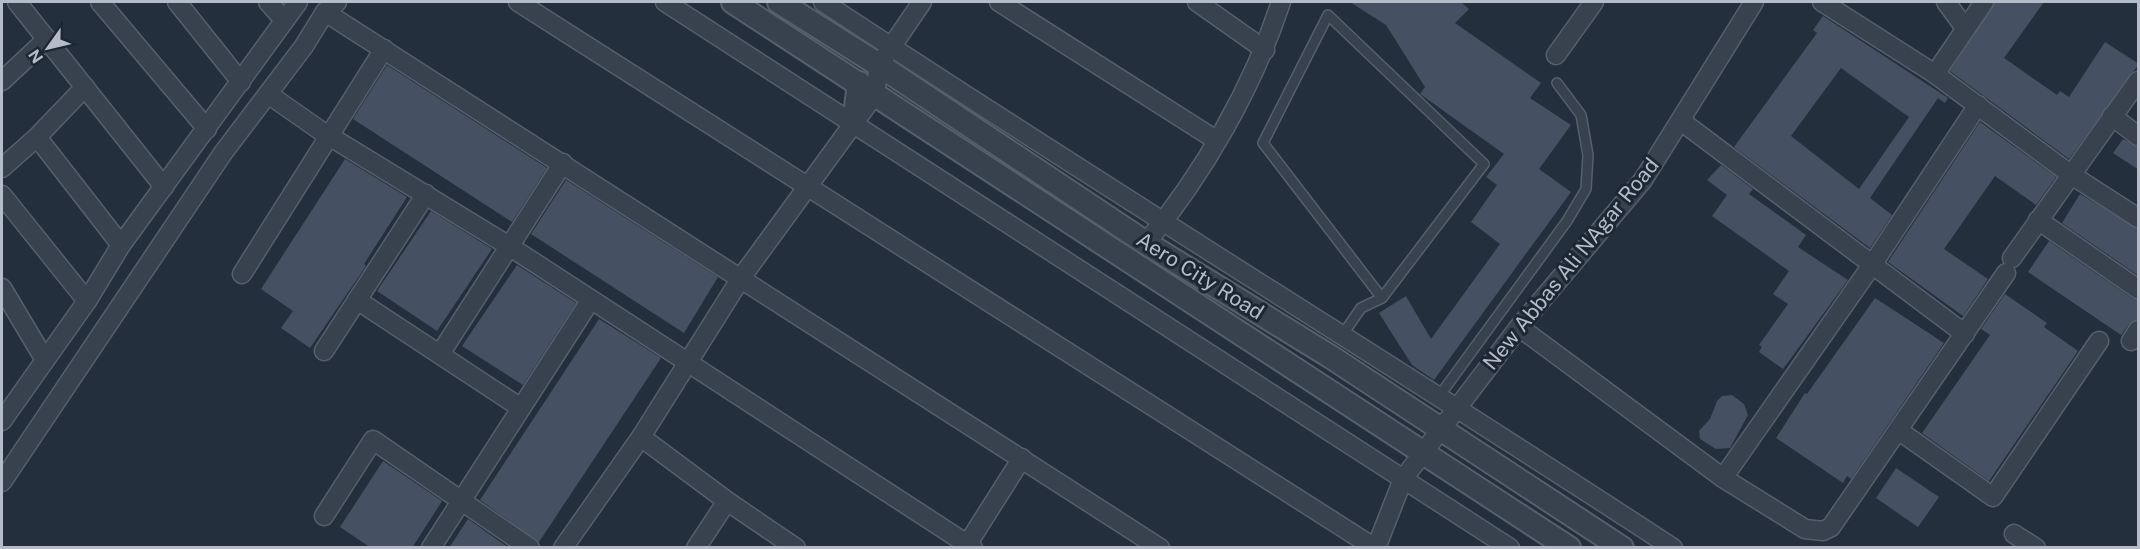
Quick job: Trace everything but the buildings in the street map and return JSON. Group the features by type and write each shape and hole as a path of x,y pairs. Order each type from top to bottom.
{"street":[{"path":"2,7 8,2"},
{"path":"17,2 164,187"},
{"path":"100,2 207,129"},
{"path":"177,2 241,82"},
{"path":"268,2 284,21"},
{"path":"3,415 87,301 121,245 298,2"},
{"path":"518,2 1375,548 1403,478 1422,454"},
{"path":"665,2 1510,548"},
{"name":"Aero City Road","path":"733,2 1569,548"},
{"name":"Aero City Road","path":"779,2 885,56 1146,243 1331,357 1440,431 1622,548"},
{"path":"823,2 885,56 1343,334 1458,406 1673,548"},
{"path":"563,548 640,437 741,278 854,124 867,88 885,56 922,2"},
{"path":"999,2 1216,140"},
{"path":"1201,2 1265,50"},
{"path":"1146,243 1163,223 1216,140 1265,50 1281,2"},
{"path":"1556,55 1594,2"},
{"name":"New Abbas Ali NAgar Road","path":"1422,454 1519,327 1643,180 1754,2"},
{"path":"1822,2 1935,74 2070,174 2139,218"},
{"path":"1946,2 1965,28"},
{"path":"1935,74 1984,2"},
{"path":"2,482 216,162 331,7 384,49 1161,548"},
{"path":"2,81 47,39"},
{"path":"242,274 384,49"},
{"path":"1519,327 1723,478 1805,529 1823,531 1831,527 1965,334 2038,220 2139,81"},
{"path":"2,168 37,137 85,87"},
{"path":"268,94 330,136 509,246 968,546 1022,458"},
{"path":"1723,478 1872,265 1978,105"},
{"path":"2112,116 2139,136"},
{"path":"1681,121 1965,334"},
{"path":"37,137 121,245"},
{"path":"440,354 563,163"},
{"path":"324,351 426,194"},
{"path":"2,195 87,301"},
{"path":"2038,220 2139,289"},
{"path":"2,288 45,360"},
{"path":"357,300 521,408"},
{"path":"431,548 590,301"},
{"path":"1898,430 1992,497 2099,341"},
{"path":"640,437 796,548"},
{"path":"324,516 372,440 530,548"},
{"path":"696,548 727,501"},
{"path":"2014,534 2036,548"}],"lane":[{"path":"1343,334 1361,308 1383,298 1485,164 1329,15 1263,143 1383,298"},
{"path":"1440,395 1567,221 1586,189 1588,155 1581,115 1557,82"}]}
